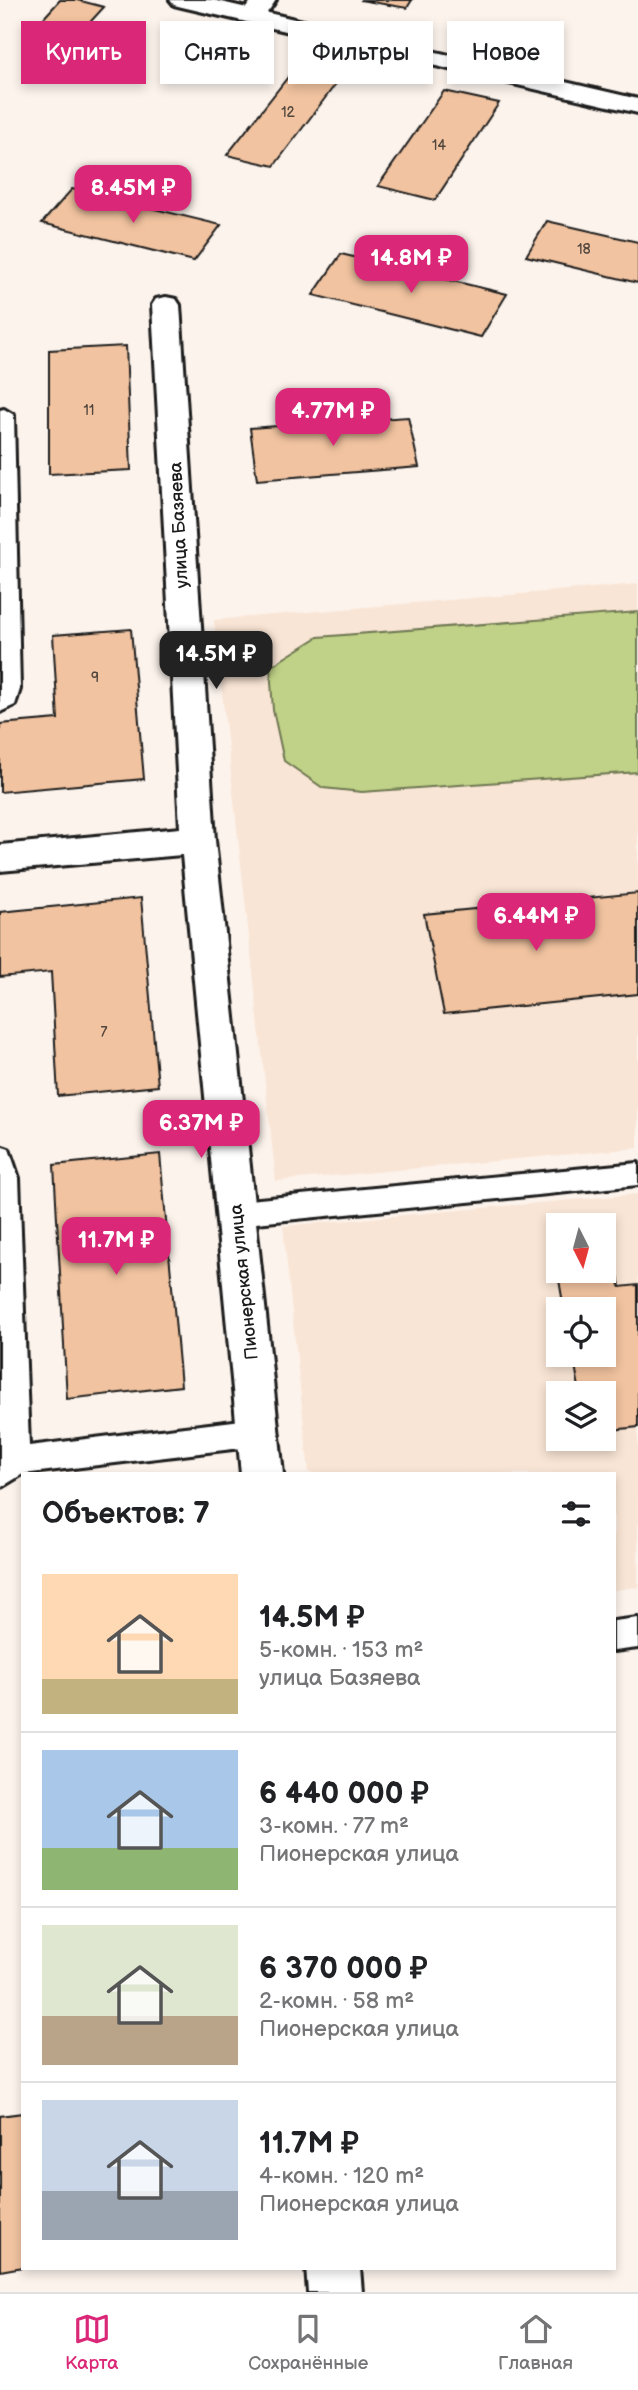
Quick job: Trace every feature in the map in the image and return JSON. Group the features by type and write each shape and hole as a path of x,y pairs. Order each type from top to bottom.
{"street":[{"path":"182,0 258,8 638,106"},
{"name":"улица Базяева","path":"166,304 198,841"},
{"path":"0,858 198,841"},
{"name":"Пионерская улица","path":"198,841 262,1472"},
{"path":"333,2270 335,2292"}],"lane":[{"path":"0,704 6,699 9,689 3,511 4,415"},
{"path":"0,1157 6,1178 8,1467 258,1432"},
{"path":"237,1213 638,1174"},
{"path":"616,1636 638,1633"}],"shaded area":[{"path":"638,584 638,1148 276,1181 214,620"},
{"path":"638,1194 638,1587 616,1590 616,1472 309,1472 283,1226"}],"green space":[{"path":"638,612 638,772 362,792 323,788 284,761 273,710 270,667 318,637"}],"building":[{"path":"60,0 77,0 104,7 91,21 41,21"},
{"path":"360,0 412,0 407,8"},
{"path":"288,77 288,84 336,84 274,166 227,155"},
{"path":"444,91 499,103 435,200 378,186"},
{"path":"72,189 221,225 194,261 42,223"},
{"path":"547,221 638,242 638,283 526,256"},
{"path":"341,254 507,294 481,337 313,295"},
{"path":"126,346 131,470 49,474 49,350"},
{"path":"408,417 419,467 257,480 250,428"},
{"path":"131,629 144,779 0,792 0,724 58,719 53,635"},
{"path":"638,893 638,994 444,1014 424,914"},
{"path":"141,898 158,1086 58,1096 51,972 0,977 0,912"},
{"path":"160,1154 181,1386 67,1399 54,1165"},
{"path":"616,1269 620,1287 638,1285 638,1427 616,1430 616,1381 578,1381 575,1367 616,1367 616,1297 562,1297 560,1283 616,1283"},
{"path":"21,2113 21,2267 0,2271 0,2116"}]}
